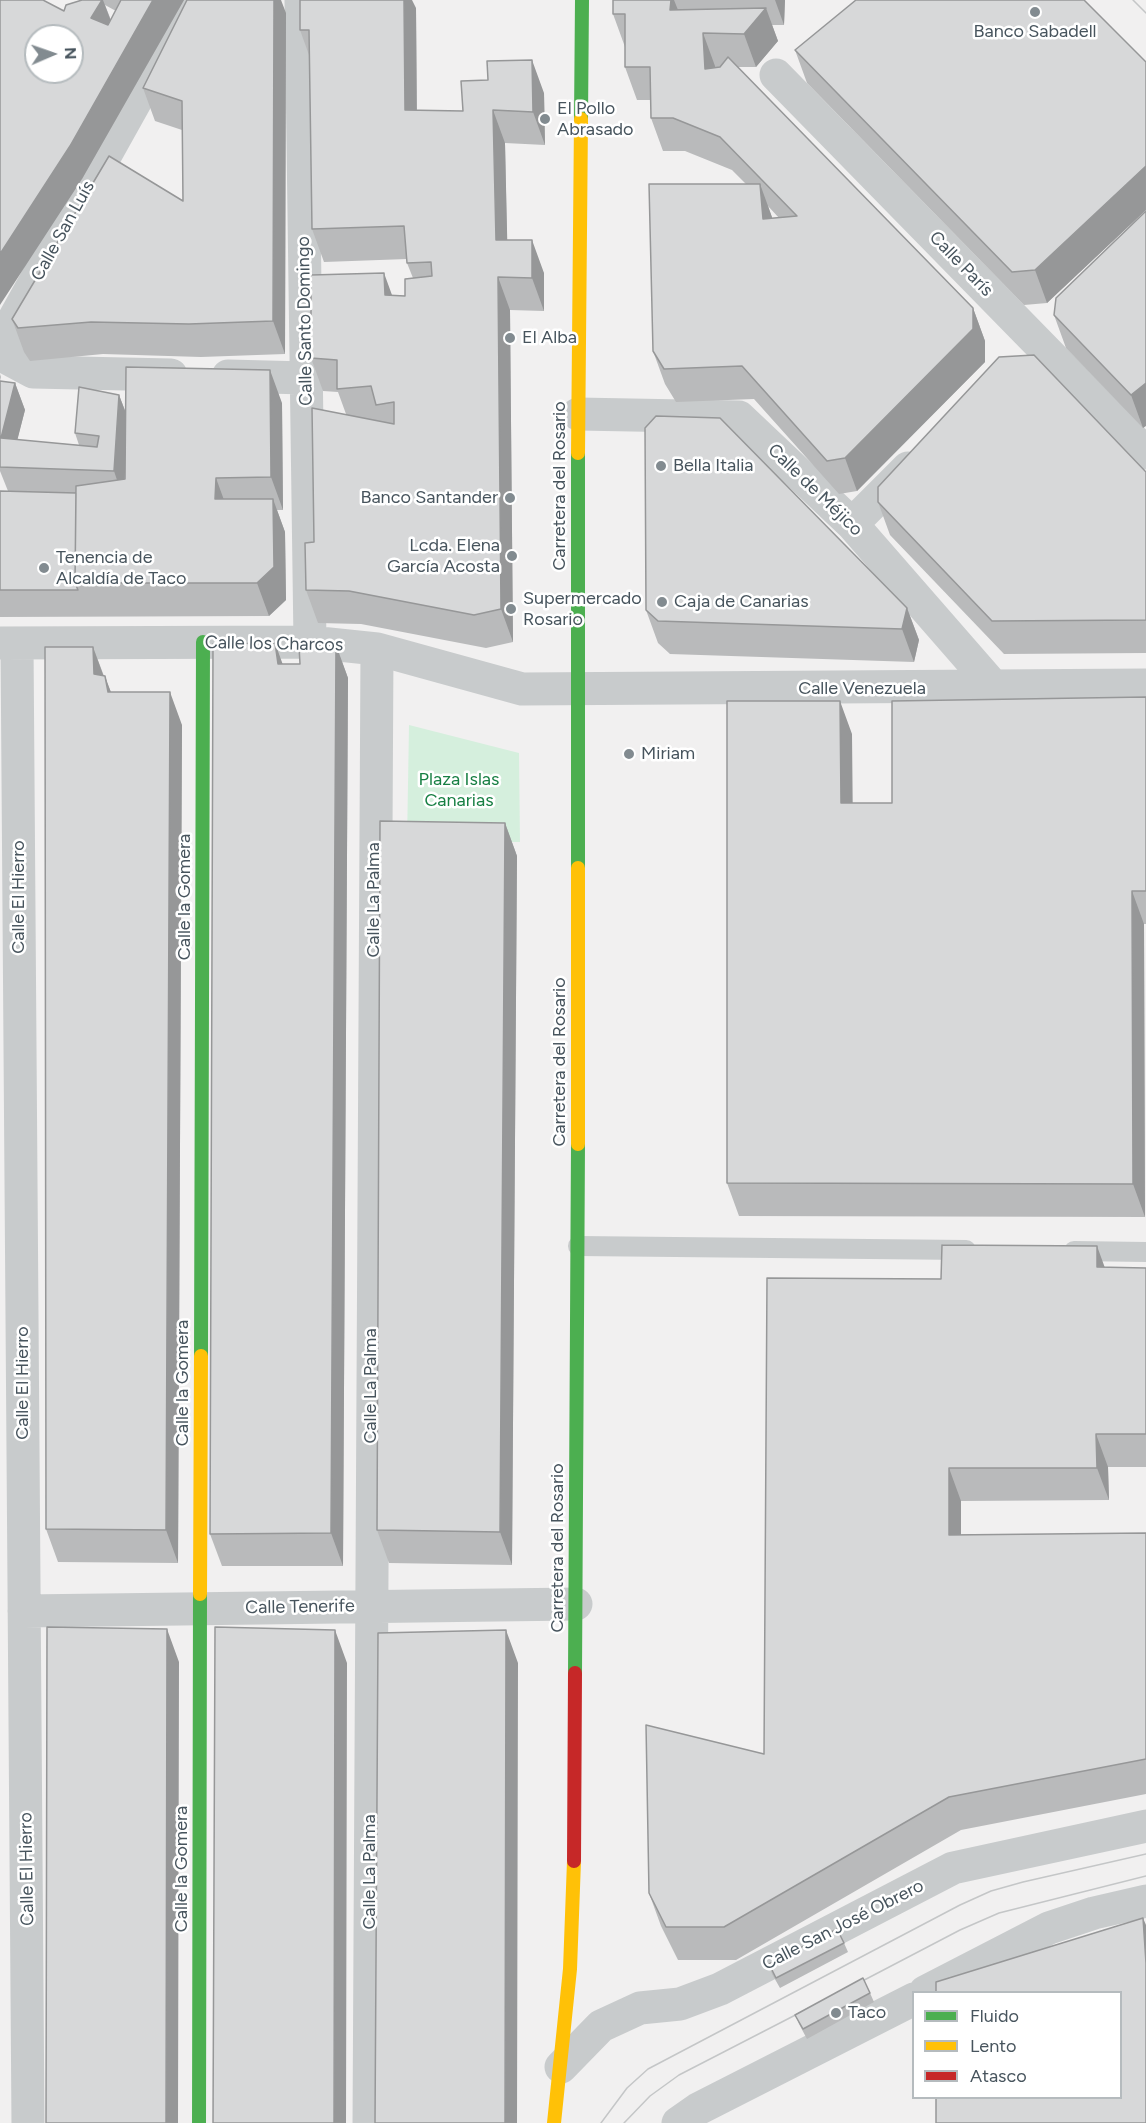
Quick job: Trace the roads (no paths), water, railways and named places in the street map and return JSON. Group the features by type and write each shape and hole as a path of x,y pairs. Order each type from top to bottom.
{"main road":[{"name":"Carretera del Rosario","path":"554,2123 570,1969 574,1858 578,1246 578,414 582,0"},
{"name":"Calle la Gomera","path":"199,2123 204,642"}],"street":[{"name":"Calle San Luís","path":"192,0 9,328 3,358 33,372 306,378"},
{"name":"Calle Santo Domingo","path":"301,0 310,642"},
{"name":"Calle París","path":"776,75 1146,453"},
{"path":"1011,366 1062,316"},
{"name":"Calle de Méjico","path":"578,414 739,417 852,524 995,688"},
{"path":"852,524 928,449"},
{"name":"Calle los Charcos","path":"9,643 310,642 377,649 522,689 577,691"},
{"name":"Calle El Hierro","path":"9,643 24,1611 28,2123"},
{"name":"Calle La Palma","path":"369,2123 370,1606 377,649"},
{"name":"Calle Venezuela","path":"577,691 1146,686"},
{"name":"Calle Tenerife","path":"24,1611 576,1604"},
{"name":"Calle San José Obrero","path":"561,2067 601,2026 640,2008 680,2004 720,1989 953,1868 1146,1826"},
{"path":"927,1991 1049,1928 1094,1913 1146,1901"},
{"path":"678,2123 698,2109 912,2000"}],"lane":[{"path":"578,1246 990,1251"},
{"path":"1050,1251 1146,1252"}],"tram line":[{"path":"1133,0 1146,13"},
{"path":"601,2123 627,2088 648,2069 960,1905 991,1891 1023,1882 1146,1854"},
{"path":"849,1988 960,1930 999,1913 1146,1876"},
{"path":"624,2123 650,2096 679,2075 809,2008"}],"place":[{"name":"Banco Sabadell","path":"1035,12"},
{"name":"El Pollo Abrasado","path":"545,119"},
{"name":"El Alba","path":"510,338"},
{"name":"Bella Italia","path":"661,466"},
{"name":"Banco Santander","path":"510,498"},
{"name":"Lcda. Elena García Acosta","path":"512,556"},
{"name":"Tenencia de Alcaldía de Taco","path":"44,568"},
{"name":"Caja de Canarias","path":"662,602"},
{"name":"Supermercado Rosario","path":"511,609"},
{"name":"Miriam","path":"629,754"},
{"name":"Taco","path":"836,2013"}],"park label":[{"name":"Plaza Islas Canarias","path":"459,790"}]}
